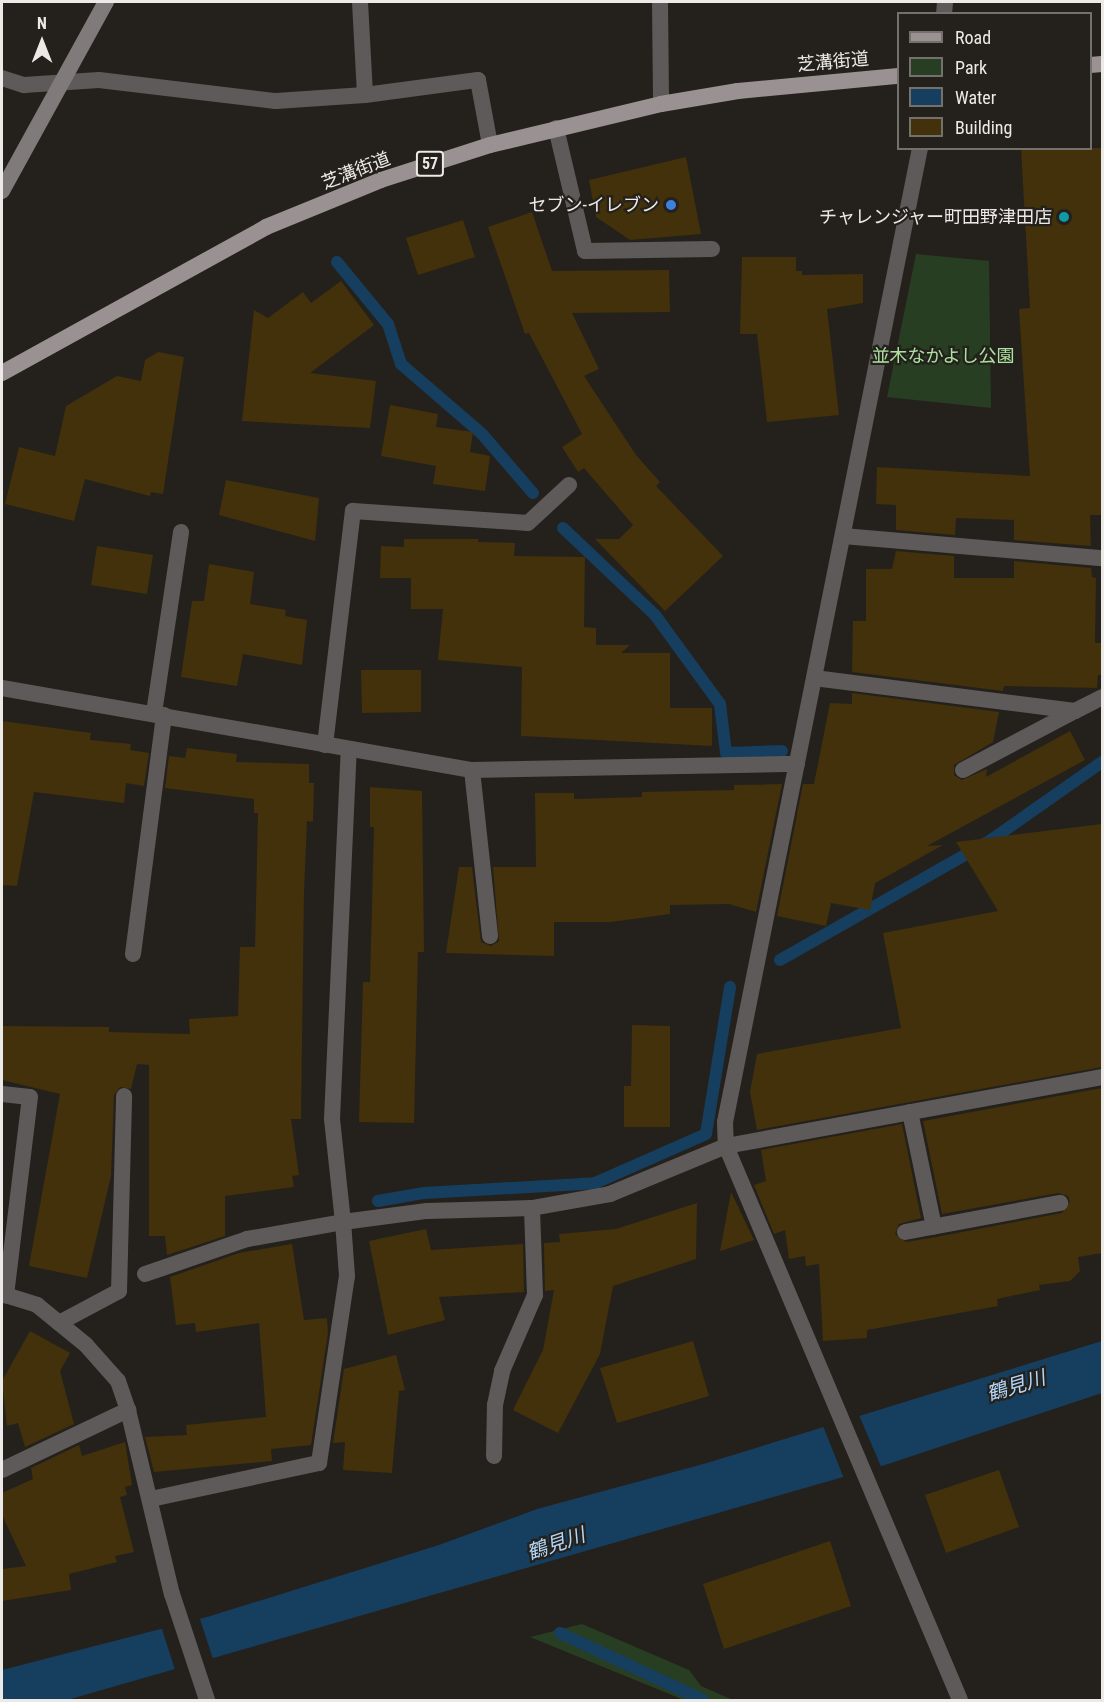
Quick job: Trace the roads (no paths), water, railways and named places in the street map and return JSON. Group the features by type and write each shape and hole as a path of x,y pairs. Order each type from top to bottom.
{"main road":[{"path":"2,191 106,2"},
{"name":"芝溝街道","path":"2,373 266,227 381,180 490,145 661,104 738,92 897,76"}],"street":[{"path":"360,2 365,95"},
{"path":"660,2 661,104"},
{"path":"2,78 24,85 99,80 276,101 365,95 478,80 490,145"},
{"path":"556,128 585,251 712,249"},
{"path":"921,150 725,1122 726,1146 960,1701"},
{"path":"325,745 353,511 528,523 569,485"},
{"path":"133,954 181,532"},
{"path":"843,536 1102,558"},
{"path":"814,678 1075,711"},
{"path":"2,688 472,770 797,764"},
{"path":"963,770 1102,697"},
{"path":"151,1499 319,1463 348,1276 332,1119 348,749"},
{"path":"472,770 490,936"},
{"path":"145,1274 247,1239 343,1222 427,1211 532,1208 610,1194 726,1146 1102,1077"},
{"path":"2,1094 30,1097 4,1295 37,1305 86,1345 118,1382 128,1410 151,1499 172,1594 205,1696"},
{"path":"59,1323 118,1291 124,1096"},
{"path":"910,1112 934,1227"},
{"path":"905,1232 1060,1203"},
{"path":"494,1456 495,1405 502,1371 535,1295 532,1208"},
{"path":"2,1470 128,1410"}],"water":[{"name":"鶴見川","path":"1102,1341 1102,1393 885,1465 67,1700 2,1700 2,1670 207,1617 439,1545 537,1509 707,1463"}],"waterway":[{"path":"337,262 388,324 401,364 482,434 533,493"},
{"path":"563,528 655,615 720,704 726,753 782,751"},
{"path":"780,960 991,840 1102,762"},
{"path":"378,1201 424,1193 595,1183 706,1134 730,987"},
{"path":"560,1633 703,1700"}],"place":[{"name":"セブン-イレブン","path":"671,205"},
{"name":"チャレンジャー町田野津田店","path":"1064,217"}],"park label":[{"name":"並木なかよし公園","path":"943,356"}]}
